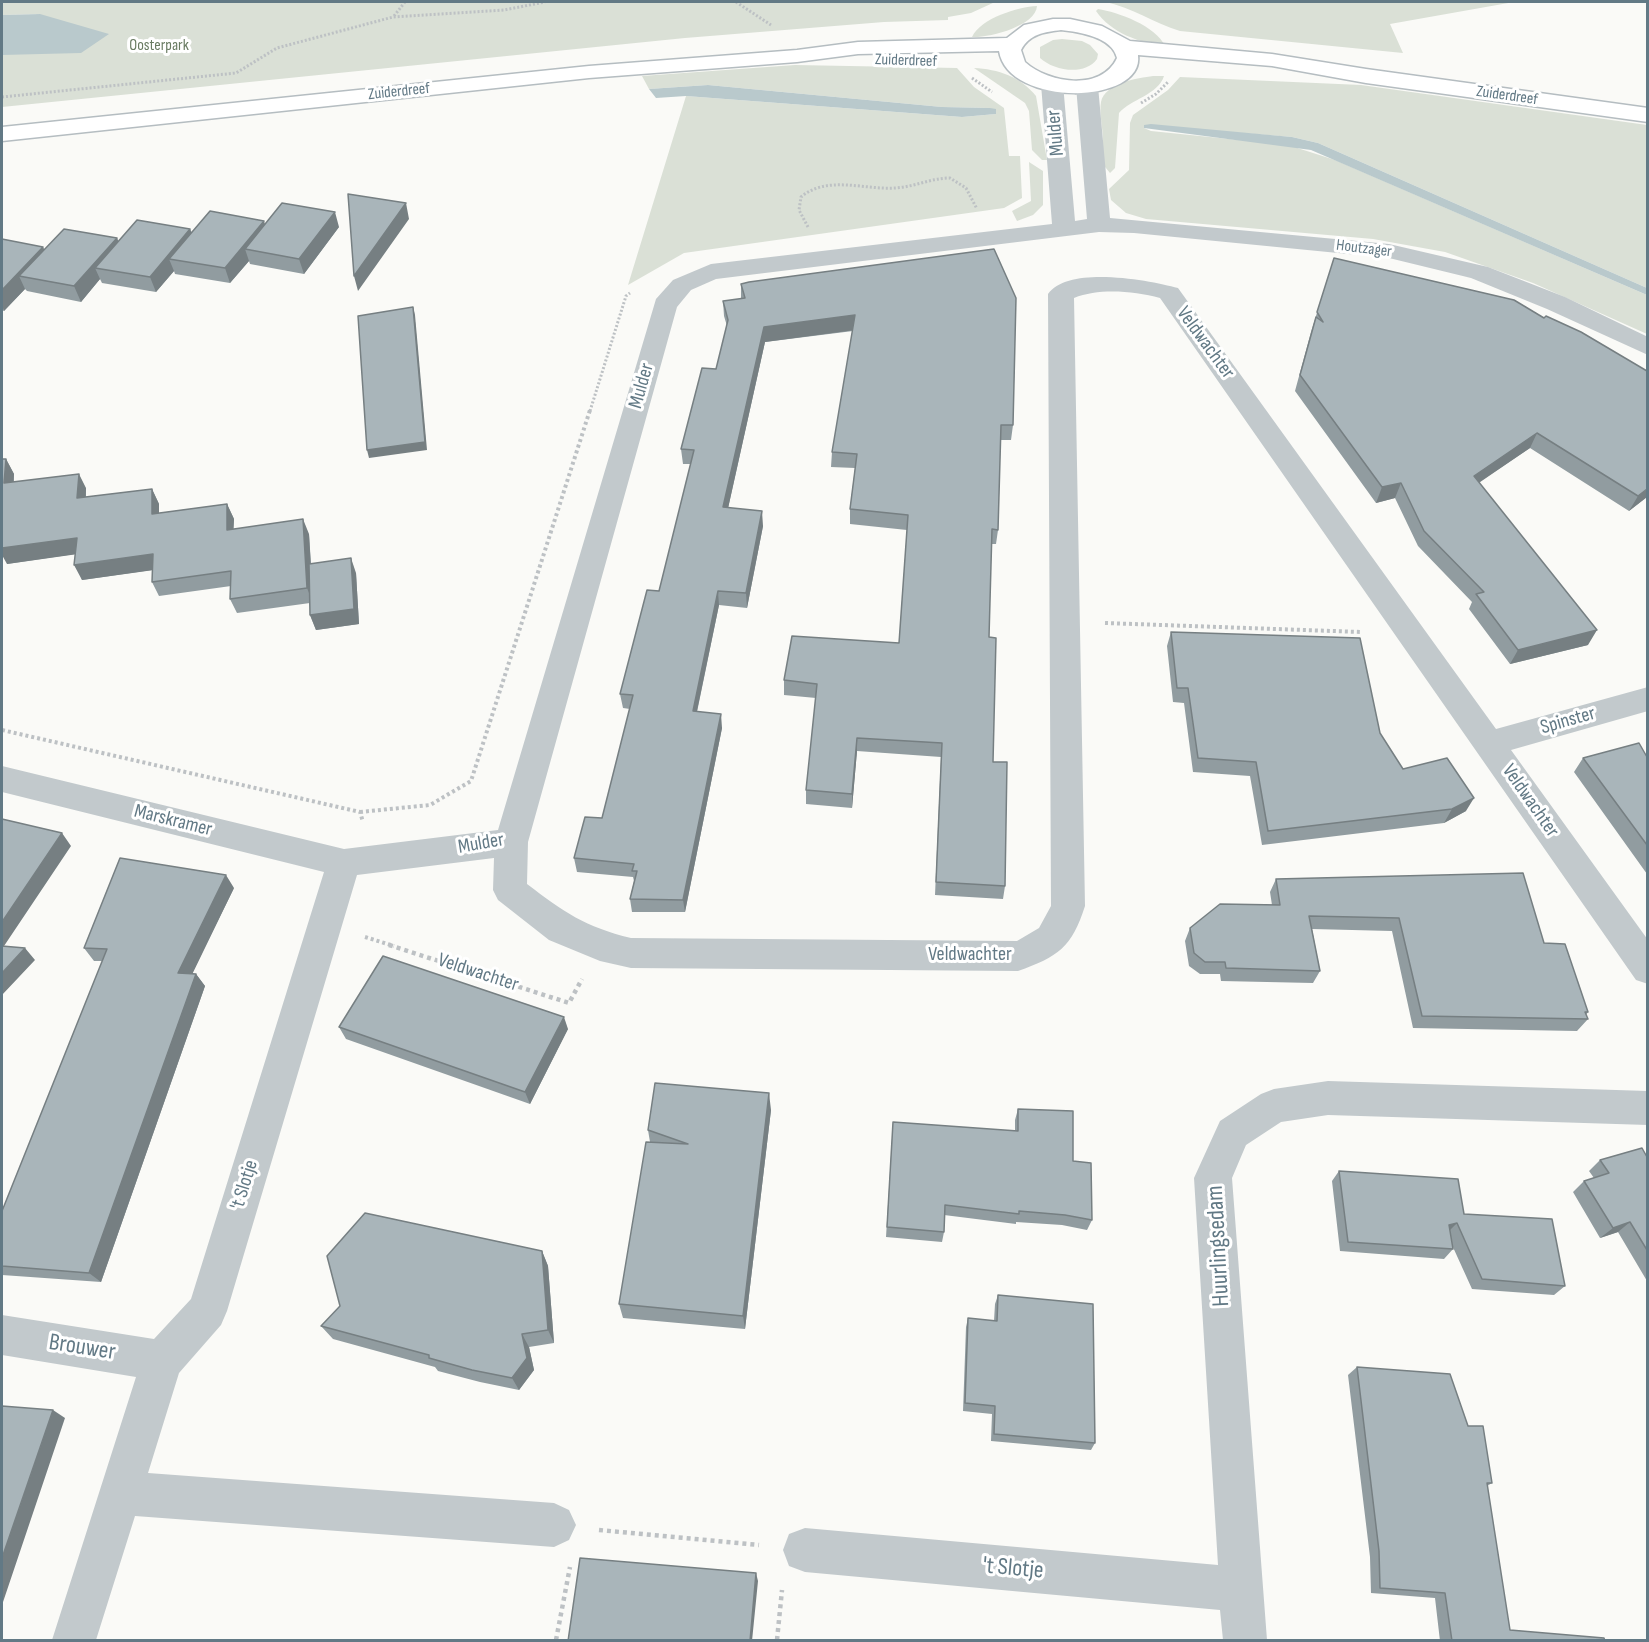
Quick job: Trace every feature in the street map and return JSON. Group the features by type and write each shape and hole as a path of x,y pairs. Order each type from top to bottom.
{"street":[{"path":"1046,26 1047,2"},
{"path":"1088,18 1110,36 1124,57 1116,76 1087,86 1052,84 1023,73 1013,54 1026,33 1046,26 1088,18"},
{"name":"Zuiderdreef","path":"2,134 600,71 797,56 1013,54"},
{"name":"Zuiderdreef","path":"1124,57 1366,76 1647,115"},
{"name":"Mulder","path":"359,862 511,842 665,304 682,285 711,272 1064,229 1052,84"},
{"name":"Mulder","path":"1087,86 1100,225"},
{"name":"Houtzager","path":"1064,229 1100,225 1389,251 1479,272 1556,303 1647,347"},
{"name":"Veldwachter","path":"511,842 510,890 561,929 600,946 631,953 1018,956 1041,947 1061,929 1068,906 1061,294 1087,284 1146,287 1169,293 1412,633 1647,969"},
{"name":"Spinster","path":"1489,744 1647,699"},
{"name":"Marskramer","path":"2,779 359,862"},
{"name":"'t Slotje","path":"74,1641 162,1361 207,1311 324,924 359,862"},
{"name":"Huurlingsedam","path":"1245,1641 1213,1178 1233,1133 1274,1106 1328,1098 1647,1108"},
{"name":"Brouwer","path":"2,1335 162,1361"},
{"path":"121,1493 566,1526"},
{"name":"'t Slotje","path":"795,1549 1242,1590"}],"path":[{"path":"393,17 405,2"},
{"path":"2,97 236,74 278,48 393,17 504,10 545,2"},
{"path":"736,2 774,27"},
{"path":"811,232 802,217 801,196 809,189 826,186 896,188 939,178 950,178 966,188 979,212"},
{"path":"1065,622 1412,633"},
{"path":"2,730 360,812 359,862"},
{"name":"Veldwachter","path":"324,924 569,1003 600,946"},
{"path":"556,1641 566,1526 795,1549 777,1641"}],"green space":[{"name":"Oosterpark","path":"2,2 995,2 971,13 948,17 948,20 884,22 685,38 2,107 2,54 40,14 2,15"},
{"path":"1106,2 1514,2 1390,24 1403,53 1180,31"},
{"path":"1037,6 1035,13 1020,25 1000,33 972,37 983,24 992,19 1010,11"},
{"path":"1098,9 1136,21 1154,32 1165,46 1127,36 1102,19 1096,11"},
{"path":"1053,40 1082,41 1090,45 1098,54 1097,59 1085,68 1069,70 1053,66 1040,58 1040,47"},
{"path":"795,65 957,68 974,87 1004,108 1009,156 1020,156 1022,198 1004,208 684,253 628,285 686,96 962,117 996,114 990,108 942,107 708,85 649,89 642,76"},
{"path":"974,68 1008,75 1030,89 1036,96 1047,160 1042,160 1032,150 1029,111 1025,103"},
{"path":"1153,76 1164,76 1156,88 1119,113 1115,168 1110,173 1101,162 1100,144 1103,140 1101,102 1109,90 1115,86"},
{"path":"1180,77 1361,85 1647,125 1647,288 1318,143 1292,137 1144,125 1144,128 1151,131 1288,145 1335,160 1647,295 1647,334 1533,283 1445,252 1373,239 1146,219 1126,213 1111,200 1109,189 1129,170 1130,123 1133,115 1168,90"},
{"path":"1029,162 1043,171 1043,205 1033,215 1017,221 1012,211 1031,201"}],"shaded area":[{"path":"40,14 109,34 81,53 2,55 2,15"},
{"path":"708,85 942,107 990,108 996,109 996,114 962,117 686,96 656,98 649,89"},
{"path":"1144,125 1292,137 1318,143 1647,288 1647,295 1311,150 1144,128"}],"building":[{"path":"348,194 406,203 354,276"},
{"path":"282,203 335,212 299,259 245,249"},
{"path":"210,211 264,221 225,268 169,259"},
{"path":"137,220 190,229 150,277 95,268"},
{"path":"64,229 117,238 74,286 19,276"},
{"path":"2,239 43,247 2,290"},
{"path":"994,249 1016,298 1013,425 1001,425 998,530 992,529 989,637 996,638 993,762 1007,762 1005,886 936,882 942,743 857,738 852,794 806,790 817,684 784,680 792,636 899,643 908,515 850,509 857,454 832,452 855,315 764,327 723,507 762,511 746,593 718,591 693,711 721,714 683,900 630,899 637,871 632,871 634,864 574,858 585,817 602,818 633,695 620,694 647,590 659,591 694,450 681,449 702,368 716,369 728,320 723,301 745,298 741,284 749,282"},
{"path":"1334,258 1514,300 1544,318 1546,316 1581,332 1647,371 1647,489 1638,496 1537,433 1474,476 1597,630 1518,650 1476,594 1484,592 1424,531 1401,483 1382,487 1300,375 1316,317 1323,322 1317,312"},
{"path":"413,307 425,442 367,450 358,316"},
{"path":"2,459 6,459 4,483 79,474 77,498 152,489 152,514 227,504 227,530 303,519 307,588 230,599 231,571 152,582 153,554 74,565 77,538 2,548"},
{"path":"351,558 354,609 310,615 309,564"},
{"path":"1171,632 1360,638 1380,733 1403,769 1447,758 1474,798 1452,809 1268,831 1256,762 1198,758 1188,688 1177,688"},
{"path":"1639,743 1647,757 1647,845 1583,758"},
{"path":"2,819 62,833 2,922"},
{"path":"120,858 226,875 178,973 196,974 89,1273 2,1266 2,1211 107,949 84,948"},
{"path":"1523,873 1544,943 1565,944 1588,1012 1585,1012 1588,1019 1422,1016 1399,918 1309,916 1320,971 1226,968 1225,962 1205,962 1194,953 1190,928 1220,904 1280,905 1276,879"},
{"path":"2,946 25,948 2,973"},
{"path":"383,956 564,1017 525,1092 339,1027"},
{"path":"655,1083 769,1093 743,1316 619,1304 646,1142 688,1144 648,1130"},
{"path":"1018,1109 1073,1111 1073,1161 1091,1163 1092,1220 1065,1215 1019,1211 1019,1214 945,1205 944,1232 887,1227 893,1122 1018,1131"},
{"path":"1642,1148 1647,1157 1647,1250 1630,1222 1613,1228 1584,1181 1609,1173 1600,1160"},
{"path":"1339,1171 1458,1179 1464,1214 1552,1219 1565,1286 1482,1279 1457,1223 1449,1225 1453,1249 1348,1242"},
{"path":"365,1213 542,1251 548,1330 522,1334 527,1358 512,1378 472,1370 429,1358 429,1355 321,1326 340,1306 327,1256"},
{"path":"998,1295 1093,1304 1095,1443 994,1434 995,1406 965,1403 968,1318 997,1321"},
{"path":"1357,1367 1450,1374 1468,1426 1483,1426 1492,1483 1487,1483 1510,1630 1604,1638 1605,1641 1452,1641 1445,1593 1380,1588 1379,1551"},
{"path":"2,1406 53,1410 2,1558"},
{"path":"580,1558 756,1573 750,1641 568,1641"}]}
